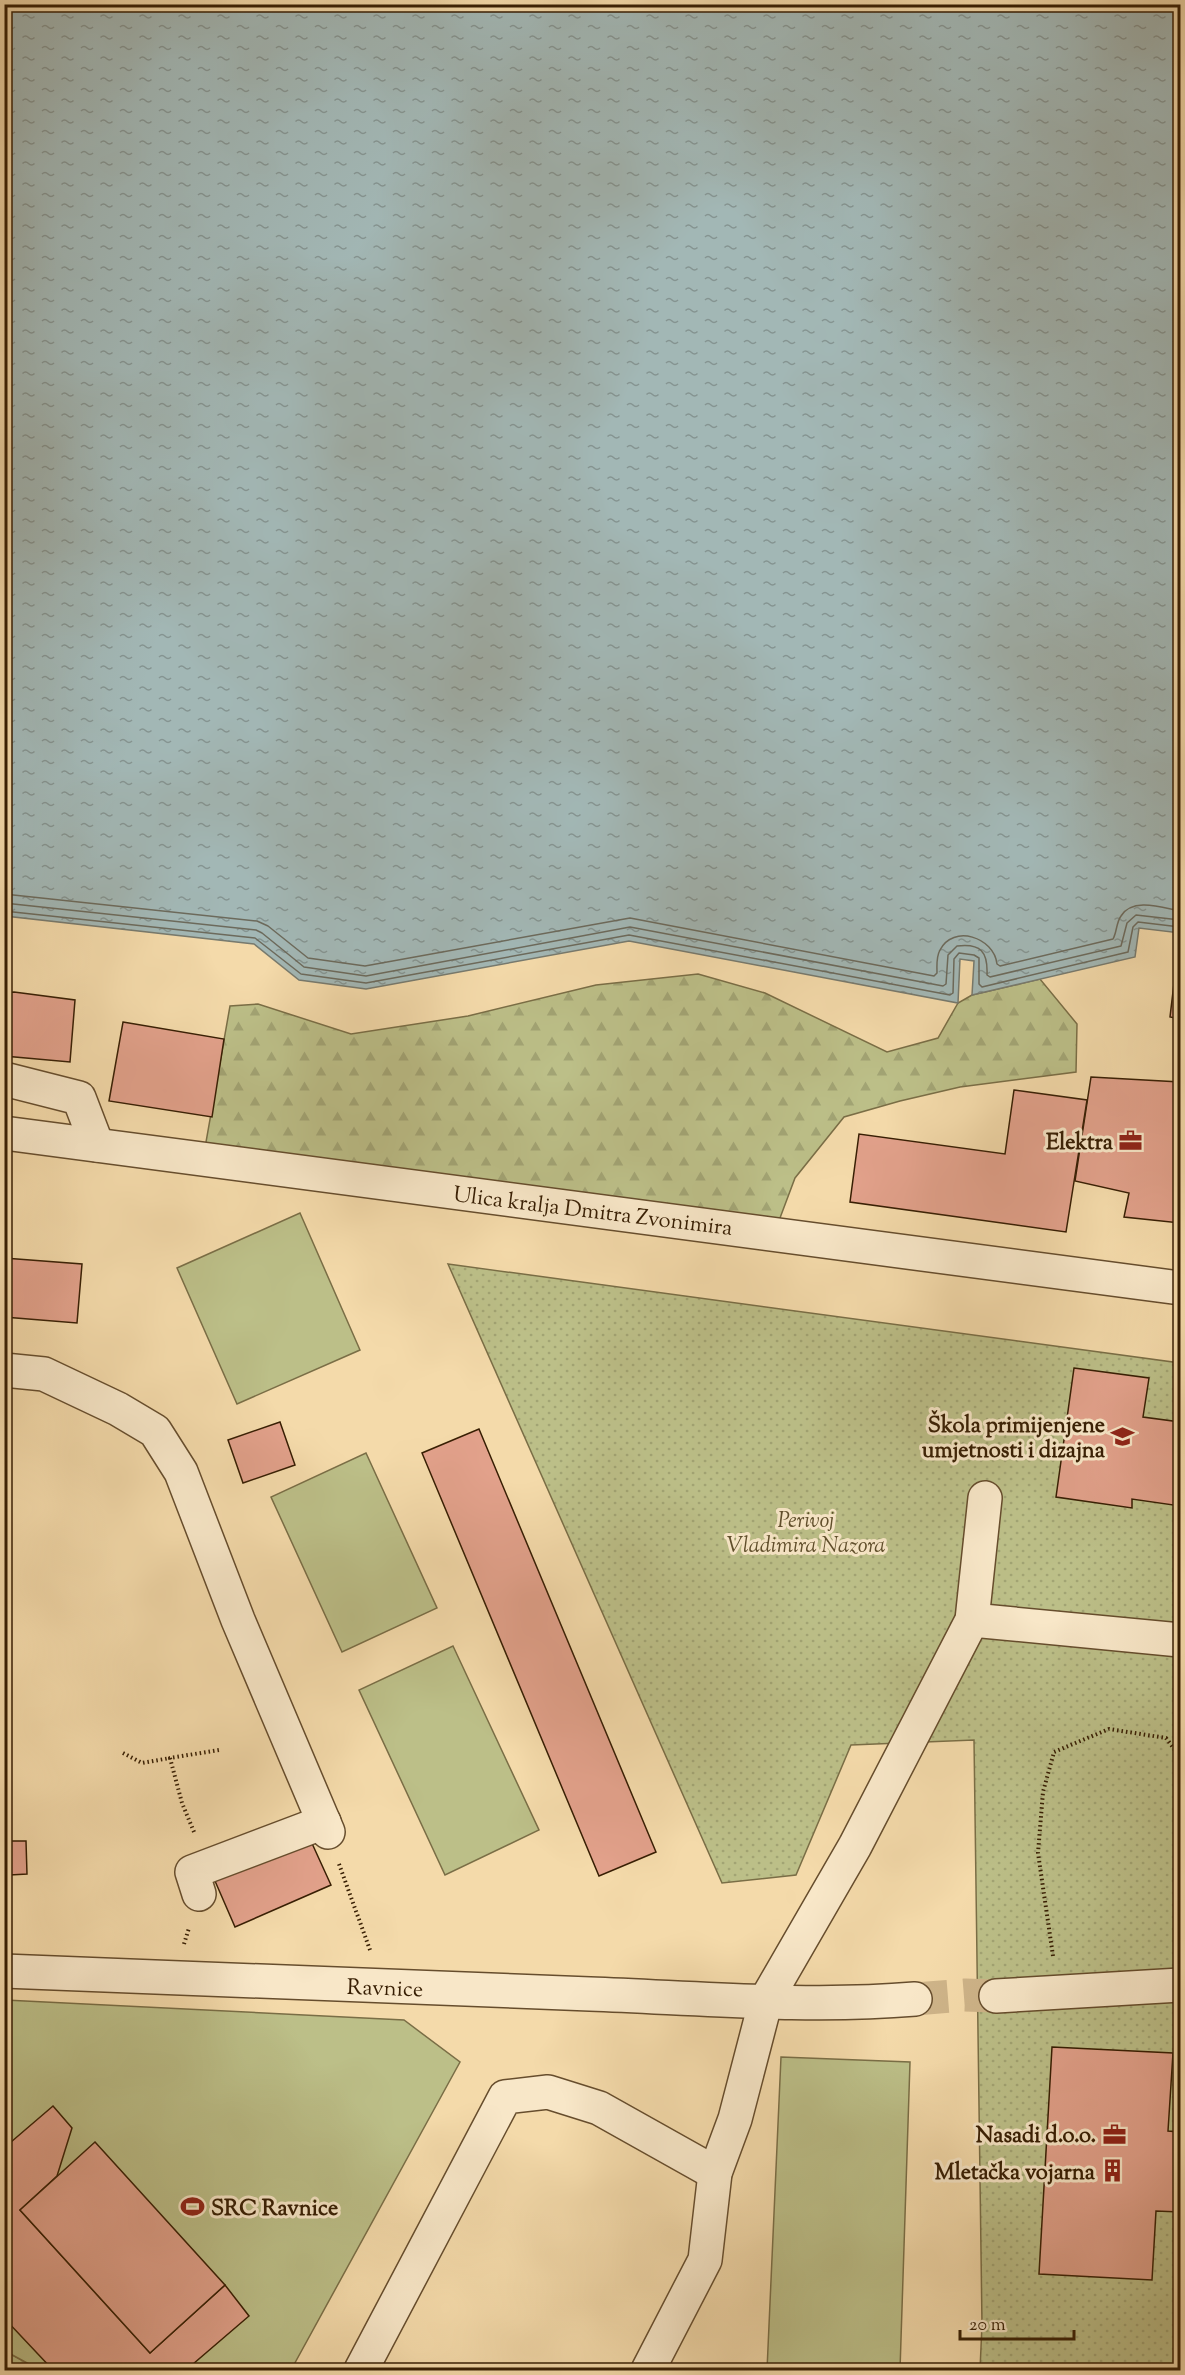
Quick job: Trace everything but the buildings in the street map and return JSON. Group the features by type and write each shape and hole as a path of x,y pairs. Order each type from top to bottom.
{"street":[{"path":"4,1079 80,1098 98,1145"},
{"name":"Ulica kralja Dmitra Zvonimira","path":"4,1133 1180,1288"},
{"path":"4,1370 44,1374 118,1409 154,1431 181,1472 238,1620 326,1827 192,1872 199,1894"},
{"path":"648,2370 705,2260 715,2173 735,2119 766,2000 855,1846 972,1620 985,1498"},
{"path":"972,1620 1180,1640"},
{"name":"Ravnice","path":"4,1971 371,1987 766,2000 866,2003 915,1999"},
{"path":"996,1996 1180,1985"},
{"path":"362,2370 505,2097 548,2092 599,2108 715,2173"}],"path":[{"path":"1059,1993 1038,1853 1043,1792 1054,1752 1109,1729 1166,1738 1180,1757"},
{"path":"123,1753 142,1763 219,1750"},
{"path":"170,1758 182,1803"},
{"path":"326,1827 356,1909"}],"green space":[{"path":"698,974 765,993 887,1052 938,1038 958,1003 972,995 1040,979 1077,1024 1076,1072 960,1087 844,1117 795,1178 774,1234 203,1159 230,1006 258,1004 351,1034 468,1016 596,985"},
{"path":"300,1213 360,1350 237,1404 177,1268"},
{"name":"Perivoj Vladimira Nazora","path":"448,1264 1180,1363 1180,2370 980,2370 982,2325 974,1740 851,1745 796,1875 722,1883"},
{"path":"366,1453 437,1608 342,1652 271,1497"},
{"path":"453,1646 539,1830 445,1875 359,1690"},
{"name":"SRC Ravnice","path":"5,2000 404,2020 460,2062 291,2370 40,2370 5,2351"},
{"path":"781,2057 910,2062 900,2370 767,2370"},
{"path":"5,2351 40,2370 5,2370"}],"water":[{"path":"5,5 1180,5 1180,933 1139,928 1135,957 972,995 974,961 960,959 958,1003 629,941 366,989 299,980 254,944 5,916"}],"tunnel":[{"path":"915,1999 965,1995 996,1996"}],"place":[{"name":"Elektra","path":"1131,1141"},
{"name":"Škola primijenjene umjetnosti i dizajna","path":"1123,1437"},
{"name":"Nasadi d.o.o.","path":"1114,2134"},
{"name":"Mletačka vojarna","path":"1113,2171"},
{"name":"SRC Ravnice","path":"193,2207"}]}
